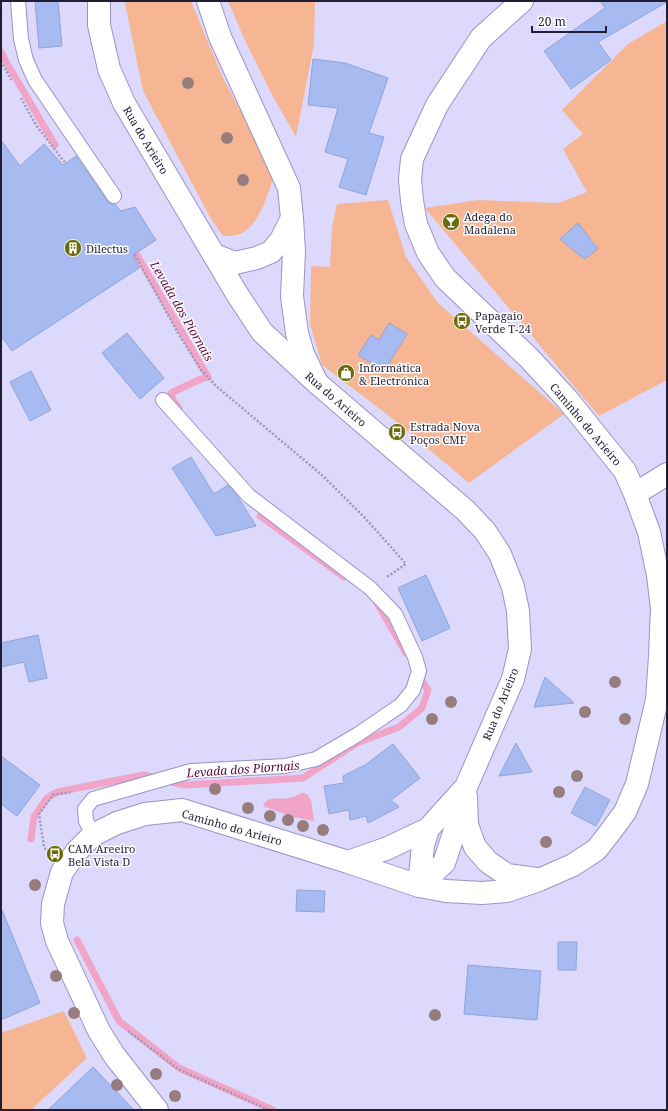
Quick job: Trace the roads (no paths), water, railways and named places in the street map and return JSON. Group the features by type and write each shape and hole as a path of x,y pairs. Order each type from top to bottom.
{"main road":[{"path":"208,1 220,37 289,188 294,252 292,296 297,333 304,354 317,383"},
{"name":"Caminho do Arieiro","path":"157,1110 114,1054 103,1037 56,942 52,924 53,904 62,872 77,851 93,835 116,823 145,814 182,810 419,886 446,891 482,893 507,891 539,880 573,865 596,850 625,812 638,784 662,702 660,656 662,609 658,575 649,532 635,494 625,471 567,399 529,358 445,278 428,253 416,224 412,201 410,179 412,159 437,105 481,38 522,1"},
{"name":"Rua do Arieiro","path":"98,2 99,24 109,69 124,104 237,294 262,332 317,383 465,510 485,531 500,554 513,587 518,611 520,649 513,679 466,787 454,833 444,863 419,886"},
{"path":"214,255 235,263 257,258 271,252 281,240 292,218"},
{"path":"635,494 667,474"},
{"path":"466,787 467,825 475,847 488,862 507,875 539,880"},
{"name":"Rua do Arieiro","path":"419,886 422,845 428,829 466,787"},
{"name":"Rua do Arieiro","path":"348,862 388,848 428,829"}],"lane":[{"path":"18,1 21,39 26,60 35,80 114,196"},
{"path":"93,835 86,820 85,809 93,799 191,771 286,766 316,759 401,705 413,690 419,671 415,657 395,614 370,588 249,496 163,400"}],"waterway":[{"name":"Levada dos Piornais","path":"1,52 55,145"},
{"name":"Levada dos Piornais","path":"131,245 208,377 171,393 173,400 179,408"},
{"name":"Levada dos Piornais","path":"260,516 344,577"},
{"name":"Levada dos Piornais","path":"377,603 406,653"},
{"name":"Levada dos Piornais","path":"167,781 185,785 303,778 357,743 399,727 422,708 428,690 418,674"},
{"name":"Levada dos Piornais","path":"31,839 34,817 47,798 57,792 144,775 156,778"},
{"name":"Levada dos Piornais","path":"77,940 119,1021 179,1068 273,1110"}],"place":[{"name":"Adega do Madalena","path":"451,222"},
{"name":"Dilectus","path":"73,248"},
{"name":"Papagaio Verde T-24","path":"462,321"},
{"name":"Informática & Electrónica","path":"346,373"},
{"name":"Estrada Nova Poços CMF","path":"397,432"},
{"name":"CAM Areeiro Bela Vista D","path":"55,854"}]}
